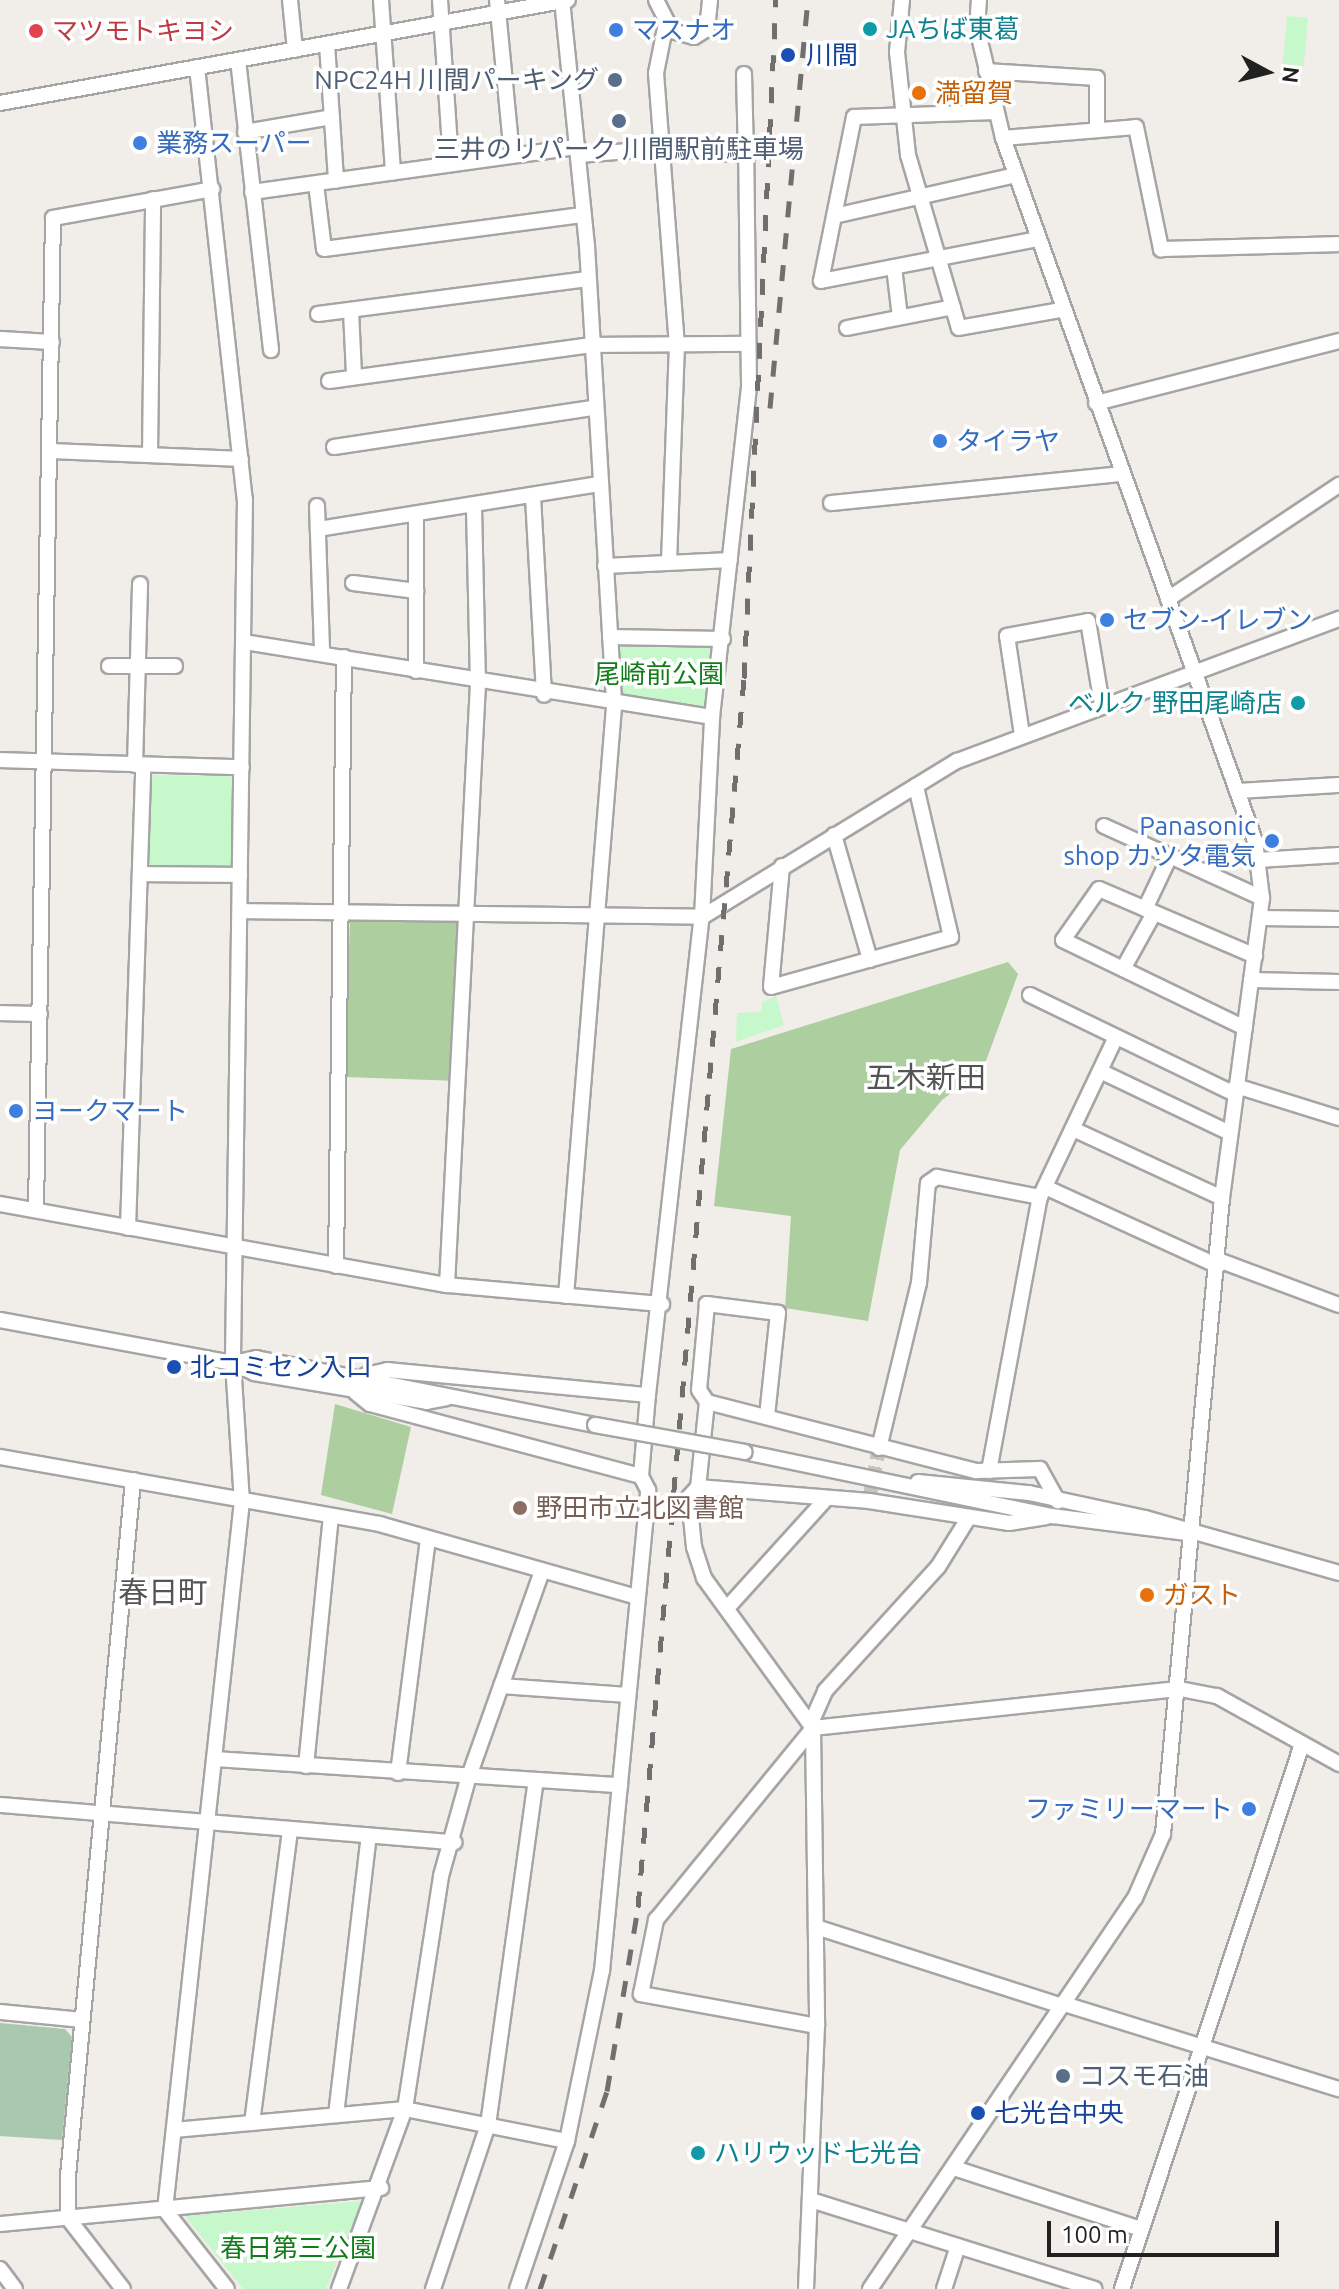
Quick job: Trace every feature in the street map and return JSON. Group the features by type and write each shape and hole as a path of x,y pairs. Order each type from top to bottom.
{"street":[{"path":"290,0 295,50"},
{"path":"381,0 393,173"},
{"path":"440,0 451,163"},
{"path":"562,0 584,215 592,345 592,408 614,707 593,919 566,1296"},
{"path":"0,103 442,23 498,6 569,0"},
{"path":"656,0 666,23 683,37 701,36 710,0"},
{"path":"902,0 901,113 920,198 959,328 1061,310"},
{"path":"870,2289 1135,1898 1157,1852 1180,1689 1222,1198 1262,898 1258,860 1237,791 1195,669 1061,310 1003,138 986,71 979,0"},
{"path":"498,6 512,155"},
{"path":"666,23 656,73 665,148 677,344 669,559"},
{"path":"327,44 336,181"},
{"path":"238,60 271,350"},
{"path":"197,67 241,459 244,642 233,1363 242,1501 165,2210 227,2289"},
{"path":"986,71 1097,78 1097,129"},
{"path":"517,2289 567,2141 602,1971 648,1490 641,1476 648,1395 662,1304 702,917 712,717 723,639 748,344 744,74"},
{"path":"996,112 854,117 821,281 1037,239"},
{"path":"245,132 332,117"},
{"path":"1003,138 1136,127 1161,249 1339,245 1339,234"},
{"path":"252,192 512,155 665,148 746,155"},
{"path":"834,216 1016,175"},
{"path":"316,184 324,249 584,215"},
{"path":"36,1210 52,451 53,218 212,189"},
{"path":"150,455 153,199"},
{"path":"894,267 900,317"},
{"path":"318,314 588,279"},
{"path":"847,328 953,307"},
{"path":"351,311 354,374"},
{"path":"0,339 52,342"},
{"path":"1096,403 1339,341"},
{"path":"329,381 354,374 592,345 748,344"},
{"path":"334,447 592,408"},
{"path":"52,451 241,459"},
{"path":"831,503 1121,474"},
{"path":"318,529 416,517 598,484"},
{"path":"1168,599 1339,485"},
{"path":"533,497 544,695"},
{"path":"317,506 322,651"},
{"path":"447,1285 478,684 474,507"},
{"path":"416,517 416,671"},
{"path":"605,566 669,559 730,560"},
{"path":"353,583 416,591"},
{"path":"128,1228 140,874 137,666 140,584"},
{"path":"240,911 593,919 702,917 916,786 1022,735 1195,669 1339,619"},
{"path":"1022,735 1007,636 1088,621 1102,705"},
{"path":"610,637 723,639"},
{"path":"244,642 322,651 478,684 614,707 712,717"},
{"path":"336,1266 344,657"},
{"path":"109,666 175,666"},
{"path":"0,760 242,767"},
{"path":"1237,791 1339,785"},
{"path":"782,866 771,987 951,937 916,786"},
{"path":"1104,826 1262,898"},
{"path":"834,835 870,960"},
{"path":"1258,860 1339,855"},
{"path":"1123,969 1150,911 1170,856"},
{"path":"140,874 240,875"},
{"path":"1245,1028 1063,940 1099,889 1255,956"},
{"path":"1260,918 1339,919"},
{"path":"1251,980 1339,982"},
{"path":"1030,995 1115,1039 1236,1090 1339,1118"},
{"path":"0,1013 40,1014"},
{"path":"989,1471 1043,1192 1115,1039"},
{"path":"1100,1071 1230,1133"},
{"path":"1073,1129 1222,1198"},
{"path":"879,1448 919,1283 928,1183 937,1177 1043,1192 1218,1263 1339,1305"},
{"path":"0,1204 237,1250 447,1285 662,1304"},
{"path":"767,1416 778,1313 707,1304 699,1390 707,1402 698,1487 689,1497 694,1547 704,1578 812,1726 817,2026 814,2201 806,2289"},
{"path":"0,1320 233,1363 256,1358 354,1383 914,1482 1052,1516 1194,1534"},
{"path":"354,1383 387,1370 648,1395"},
{"path":"354,1383 370,1404 641,1476"},
{"path":"707,1402 879,1448 989,1471 1040,1469 1058,1501"},
{"path":"0,1457 331,1516 428,1539 637,1597"},
{"path":"123,2289 68,2218 81,2020 133,1480"},
{"path":"914,1482 942,1480 1058,1501 1339,1573"},
{"path":"698,1487 1009,1523 1052,1516"},
{"path":"728,1607 824,1501"},
{"path":"306,1766 331,1516"},
{"path":"817,2026 641,1994 656,1920 812,1726 825,1691 938,1567 969,1517"},
{"path":"398,1773 428,1539"},
{"path":"339,2289 381,2188 405,2109 441,1876 454,1842 468,1779 542,1571"},
{"path":"501,1686 628,1695"},
{"path":"812,1726 1180,1689 1217,1696 1339,1764"},
{"path":"1122,2289 1302,1744"},
{"path":"214,1759 468,1779 620,1785"},
{"path":"433,2289 488,2125 536,1781"},
{"path":"0,1805 454,1842"},
{"path":"252,2123 290,1830"},
{"path":"336,2115 369,1836"},
{"path":"816,1927 1339,2089"},
{"path":"0,2012 81,2020"},
{"path":"174,2130 405,2109 567,2141"},
{"path":"954,2168 1141,2229"},
{"path":"0,2224 381,2188"},
{"path":"814,2201 1095,2289"},
{"path":"944,2289 958,2246"},
{"path":"0,2269 15,2289"}],"green space":[{"path":"1287,16 1308,18 1304,66 1283,64"},
{"name":"尾崎前公園","path":"617,641 717,644 708,710 620,702"},
{"path":"149,775 235,777 233,869 147,868"},
{"path":"350,919 458,923 452,1081 344,1077"},
{"path":"1008,962 1018,974 983,1069 942,1100 900,1150 868,1321 785,1308 791,1216 714,1206 731,1049"},
{"path":"776,996 784,1025 736,1042 737,1013 761,1012 762,1002"},
{"path":"335,1404 411,1427 392,1514 321,1495"},
{"path":"0,2023 65,2029 72,2037 62,2140 0,2136"},
{"name":"春日第三公園","path":"362,2201 326,2289 243,2289 185,2216"}],"tunnel":[{"path":"869,1501 879,1448"}],"railway":[{"path":"540,2289 607,2091 638,1907 744,678 776,0"},
{"path":"770,408 808,0"}],"place":[{"name":"JAちば東葛","path":"870,29"},
{"name":"マスナオ","path":"616,30"},
{"name":"マツモトキヨシ","path":"36,31"},
{"name":"川間","path":"788,55"},
{"name":"NPC24H 川間パーキング","path":"615,80"},
{"name":"満留賀","path":"919,93"},
{"name":"三井のリパーク 川間駅前駐車場","path":"619,121"},
{"name":"業務スーパー","path":"140,143"},
{"name":"タイラヤ","path":"940,441"},
{"name":"セブン-イレブン","path":"1107,620"},
{"name":"ベルク 野田尾崎店","path":"1298,703"},
{"name":"Panasonic shop カツタ電気","path":"1272,841"},
{"name":"ヨークマート","path":"16,1111"},
{"name":"北コミセン入口","path":"174,1367"},
{"name":"野田市立北図書館","path":"520,1508"},
{"name":"ガスト","path":"1147,1595"},
{"name":"ファミリーマート","path":"1249,1809"},
{"name":"コスモ石油","path":"1063,2076"},
{"name":"七光台中央","path":"978,2113"},
{"name":"ハリウッド七光台","path":"698,2153"}],"district":[{"name":"五木新田","path":"926,1077"},
{"name":"春日町","path":"163,1592"}]}
